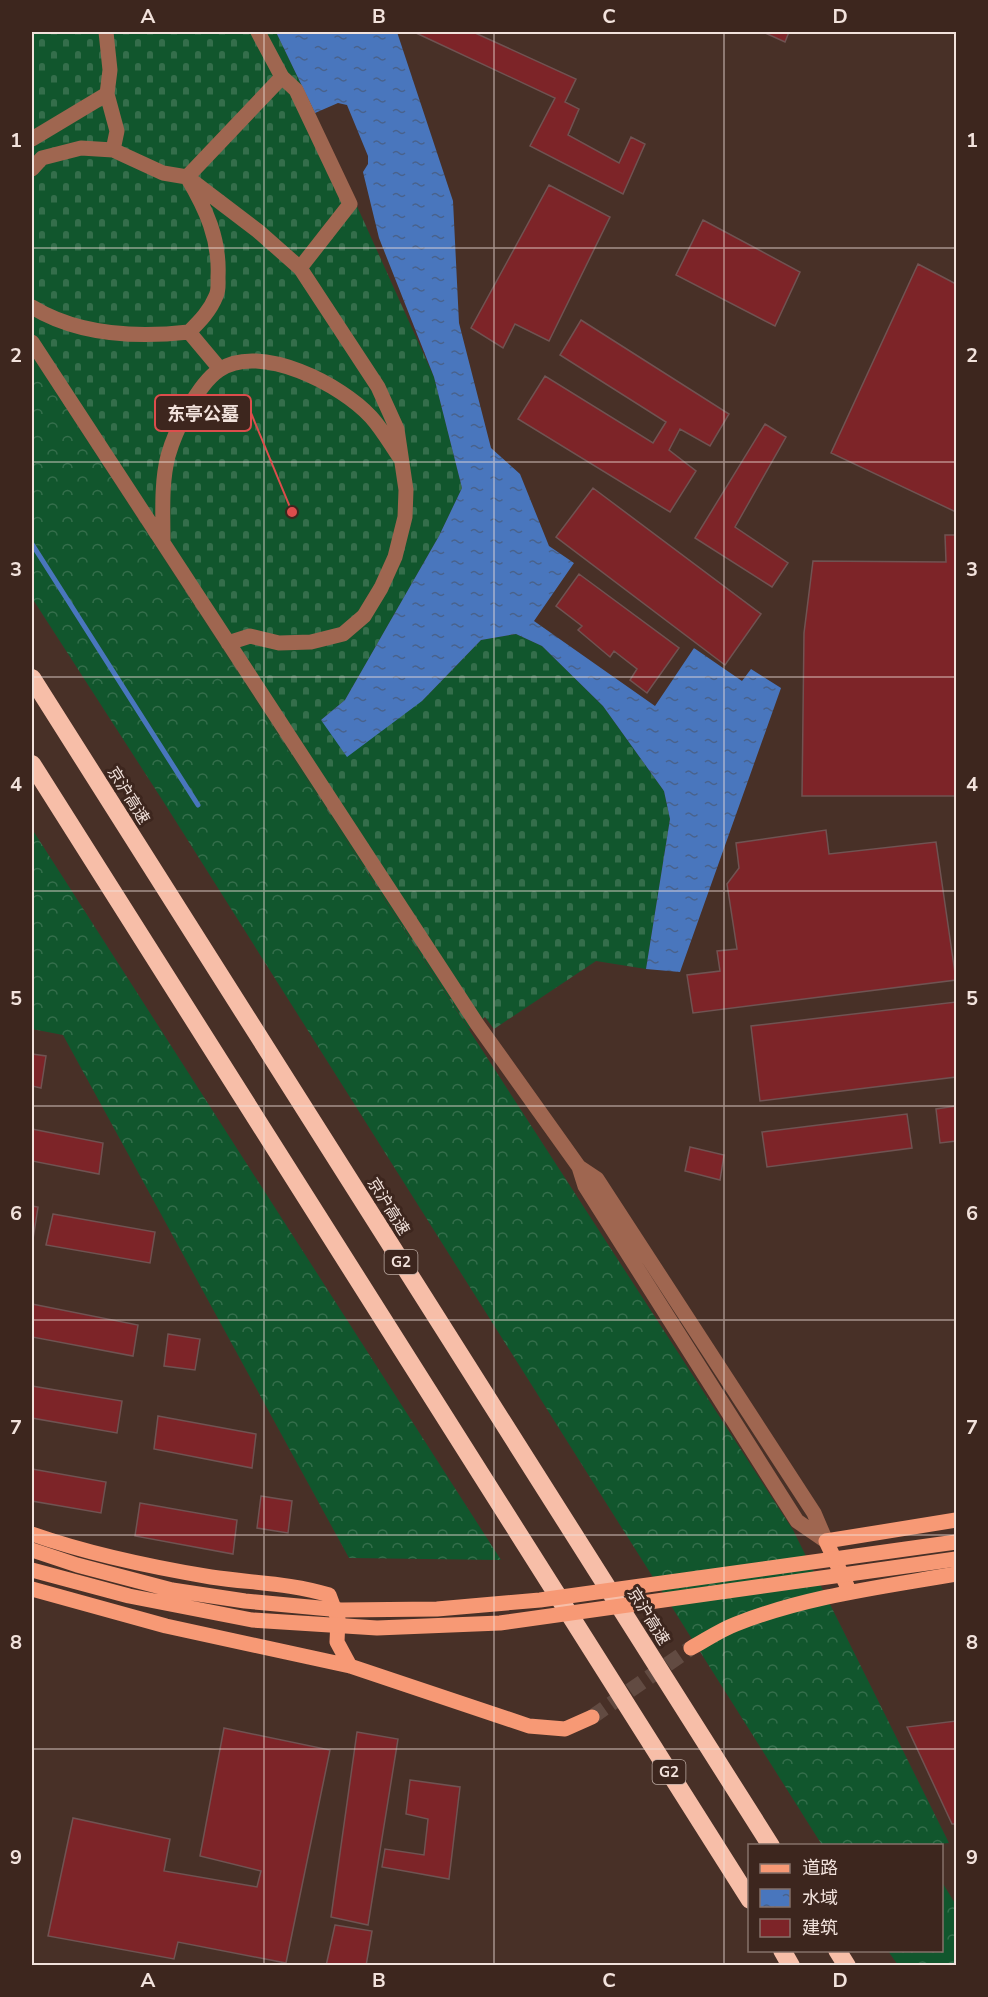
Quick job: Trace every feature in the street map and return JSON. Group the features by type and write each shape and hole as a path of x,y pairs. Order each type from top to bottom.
{"highway":[{"name":"京沪高速","path":"32,678 770,1844"},
{"name":"G2","path":"32,764 748,1897"},
{"path":"783,1952 791,1965"},
{"path":"838,1952 847,1965"}],"main road":[{"path":"850,1592 826,1541 957,1520"},
{"path":"32,1534 128,1561 212,1577 309,1588 329,1595 338,1619 337,1642 350,1666"},
{"path":"32,1550 77,1565 172,1590 245,1601 341,1610 436,1610 540,1600 957,1542"},
{"path":"32,1570 129,1596 252,1620 377,1629 500,1623 957,1559"},
{"path":"691,1648 733,1625 780,1608 850,1592 957,1574"},
{"path":"32,1588 166,1626 350,1666 529,1726 565,1729 592,1717"}],"lane":[{"path":"106,32 110,70 107,94 117,130 113,150"},
{"path":"258,32 282,77 296,90 350,204 300,268"},
{"path":"187,177 282,77"},
{"path":"32,139 107,94"},
{"path":"32,169 42,158 81,148 113,150 163,172 187,177 258,231 300,268 378,387 397,429 406,490 405,517 395,557 381,588 364,616 343,634 311,642 279,643 250,636 228,643"},
{"path":"32,307 49,318 123,335 160,336 189,332 207,314 218,293 219,264 213,229 203,204 187,177"},
{"path":"189,332 220,369"},
{"path":"32,342 477,1024 579,1167 585,1186 797,1521 826,1541"},
{"path":"163,544 168,456 192,403 207,380 220,369 248,360 278,363 314,377 345,395 371,417 402,461"}],"green space":[{"path":"32,32 276,32 434,377 462,488 439,536 345,700 321,720 422,701 481,640 516,634 542,646 603,706 664,791 670,819 646,969 596,961 494,1029 485,1017 469,1029 32,355"},
{"path":"32,355 793,1530 949,1843 821,1844 163,801 32,598"},
{"path":"32,829 501,1560 349,1558 63,1035 32,1029"},
{"path":"943,1884 956,1905 956,1965 898,1965 889,1952 943,1952"}],"water":[{"path":"276,32 397,32 453,201 459,323 491,448 520,474 549,546 574,563 534,621 655,706 694,648 742,681 751,669 781,688 680,972 646,969 670,819 664,791 603,706 542,646 516,634 481,640 422,701 347,757 321,720 345,700 439,536 462,488 434,377 379,238 363,172 368,164 368,156 347,105 338,103 315,113"}],"building":[{"path":"473,32 576,79 565,102 579,109 568,135 619,163 631,137 645,144 623,194 530,146 555,98 416,33"},
{"path":"763,32 789,32 785,42"},
{"path":"549,185 610,217 549,341 515,324 503,348 471,328"},
{"path":"703,220 800,272 775,326 676,275"},
{"path":"918,264 956,284 956,512 831,453"},
{"path":"581,320 729,414 710,446 680,429 669,450 696,471 670,512 518,419 545,376 653,443 666,422 560,355"},
{"path":"765,424 786,437 735,527 788,563 772,587 695,538"},
{"path":"593,488 761,614 725,665 556,537"},
{"path":"945,535 956,535 956,796 802,796 804,633 813,561 946,562"},
{"path":"579,574 679,648 647,693 630,680 637,669 614,651 610,657 578,630 582,626 556,606"},
{"path":"826,830 829,854 936,842 956,980 693,1013 687,975 720,971 717,951 737,949 727,884 739,868 736,843"},
{"path":"956,1002 956,1077 760,1101 751,1026"},
{"path":"32,1054 46,1056 41,1088 32,1086"},
{"path":"956,1106 956,1141 940,1143 936,1109"},
{"path":"907,1114 912,1148 767,1167 762,1132"},
{"path":"32,1129 103,1143 99,1174 32,1161"},
{"path":"690,1147 724,1155 720,1180 685,1171"},
{"path":"32,1206 38,1207 33,1239 32,1238"},
{"path":"53,1214 155,1232 150,1263 46,1245"},
{"path":"32,1304 138,1325 133,1356 32,1337"},
{"path":"168,1334 200,1339 195,1370 164,1366"},
{"path":"32,1386 122,1401 117,1433 32,1418"},
{"path":"158,1416 256,1434 252,1468 154,1449"},
{"path":"32,1469 106,1482 101,1513 32,1501"},
{"path":"261,1496 292,1501 288,1533 257,1528"},
{"path":"140,1503 237,1520 233,1554 135,1536"},
{"path":"956,1721 956,1824 952,1824 907,1727"},
{"path":"224,1728 330,1750 286,1963 178,1942 174,1959 48,1936 73,1818 170,1839 164,1871 257,1887 261,1871 200,1856"},
{"path":"357,1732 398,1739 368,1925 331,1917"},
{"path":"410,1780 460,1787 449,1879 382,1867 385,1849 424,1855 428,1819 406,1814"},
{"path":"335,1925 372,1931 366,1966 326,1966"}],"waterway":[{"path":"32,544 198,805"}],"tunnel":[{"path":"592,1717 691,1648"}],"place":[{"name":"东亭公墓","path":"292,512"}]}
